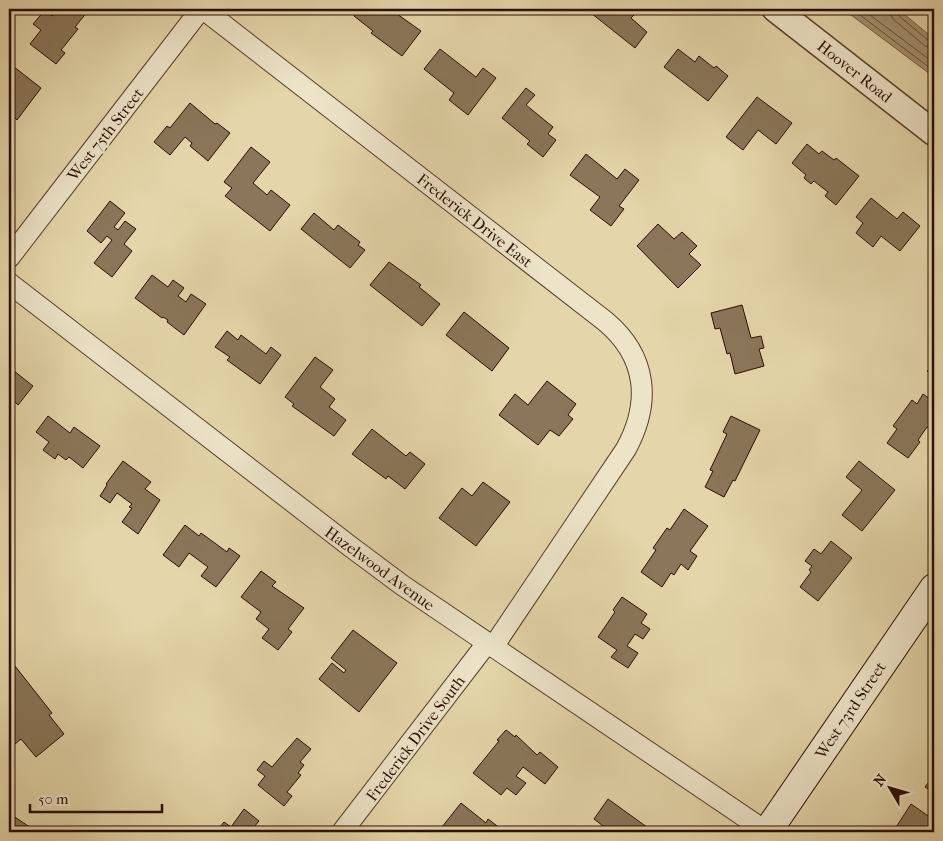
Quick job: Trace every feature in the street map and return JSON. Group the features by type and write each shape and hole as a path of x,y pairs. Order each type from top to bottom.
{"main road":[{"name":"West 73rd Street","path":"767,832 934,588"}],"street":[{"name":"West 75th Street","path":"9,258 202,9"},
{"name":"Frederick Drive East","path":"202,9 605,321 621,336 629,347 638,366 641,379 642,401 636,430 606,479"},
{"name":"Hoover Road","path":"775,9 934,133"},
{"name":"Hazelwood Avenue","path":"9,283 351,547 425,601 767,832"},
{"name":"Frederick Drive South","path":"342,832 490,645 606,479"}],"water":[{"path":"843,9 898,9 934,39 934,77"}],"building":[{"path":"50,9 86,9 88,11 75,27 78,29 61,50 65,53 56,64 30,44 41,30 33,24 45,10 52,16 55,12"},
{"path":"360,9 390,9 421,31 402,56 371,33 373,31 354,16"},
{"path":"594,9 626,9 634,15 631,18 647,32 635,48 591,13"},
{"path":"926,9 934,9 934,15"},
{"path":"440,49 476,77 483,68 496,78 468,115 449,100 454,93 424,69"},
{"path":"678,49 695,62 699,56 728,76 708,101 664,67"},
{"path":"9,63 41,88 17,120 15,118 9,126"},
{"path":"526,88 535,95 526,105 553,127 548,134 556,140 543,157 527,144 530,141 502,118"},
{"path":"757,97 792,123 776,144 758,130 743,150 726,137"},
{"path":"190,103 215,124 217,123 230,133 208,161 190,146 192,143 185,137 170,155 154,142 167,126 170,128"},
{"path":"807,144 819,154 822,151 834,160 836,158 859,176 836,205 825,196 828,192 814,181 811,184 804,178 806,175 792,163"},
{"path":"251,147 270,162 253,183 267,195 271,190 290,205 270,231 225,196 232,188 224,182"},
{"path":"586,154 617,179 625,169 639,180 619,206 624,209 611,226 590,210 600,197 570,175"},
{"path":"871,198 897,219 903,212 920,226 900,251 881,236 873,247 856,233 863,223 856,217"},
{"path":"110,201 125,213 114,227 118,230 125,221 136,229 124,244 132,251 112,277 94,263 112,240 107,236 101,243 87,231"},
{"path":"314,213 334,230 338,225 360,242 358,245 365,250 350,268 301,229"},
{"path":"658,224 674,239 682,232 697,246 689,254 701,265 678,288 637,246"},
{"path":"389,262 421,285 419,287 440,304 422,326 370,285"},
{"path":"152,275 168,287 173,280 184,288 178,296 186,302 191,294 206,304 184,335 167,322 168,320 162,318 135,298"},
{"path":"742,305 751,338 761,336 764,348 759,349 764,366 735,374 730,353 727,354 720,328 715,329 711,313"},
{"path":"464,312 509,348 492,371 446,335"},
{"path":"227,331 238,340 241,335 266,354 271,347 281,355 260,384 227,360 230,357 215,347"},
{"path":"315,357 333,370 320,387 335,399 329,407 346,420 334,436 292,406 294,404 285,397"},
{"path":"934,357 934,377 927,371 932,366 929,363"},
{"path":"9,367 33,386 18,405 14,401 9,407"},
{"path":"547,381 576,404 568,415 573,419 559,436 550,430 538,445 499,415 515,394 528,405"},
{"path":"923,394 934,402 934,432 927,427 918,440 920,442 908,458 887,443 897,429 893,426 912,400 917,404"},
{"path":"48,416 70,433 74,427 100,446 83,468 69,457 66,460 58,454 55,459 43,450 49,442 36,432"},
{"path":"731,416 760,430 735,481 733,480 724,497 705,487 713,471 710,470 727,434 723,432"},
{"path":"372,429 406,456 410,452 425,464 405,489 388,476 386,479 352,454"},
{"path":"123,461 151,482 145,489 160,500 138,534 122,522 132,508 129,507 132,504 117,493 110,503 100,496 106,484"},
{"path":"859,461 895,490 862,531 842,515 862,490 846,477"},
{"path":"483,482 510,502 476,546 439,518 462,488 472,496"},
{"path":"684,509 708,526 690,551 697,556 688,570 681,564 674,575 671,573 662,587 641,572 656,550 653,548 667,528 670,530"},
{"path":"185,525 199,536 201,533 227,552 229,548 240,556 216,587 201,576 208,567 189,553 179,567 163,555"},
{"path":"831,541 852,558 818,601 800,587 811,572 809,570 812,566 805,561 814,549 821,554"},
{"path":"261,571 276,582 272,586 304,608 288,629 292,632 278,650 262,638 269,629 256,619 261,612 241,597"},
{"path":"622,597 647,614 641,623 650,629 643,639 635,634 627,646 638,653 628,668 611,657 617,650 598,637 615,612 613,610"},
{"path":"353,630 397,663 359,712 319,679 332,663 344,673 346,670 331,658"},
{"path":"11,661 52,713 49,715 64,734 36,757 21,739 9,749 9,663"},
{"path":"506,730 515,737 516,735 537,755 540,752 558,767 545,784 523,767 516,776 526,783 516,795 507,788 501,795 473,773"},
{"path":"297,738 311,749 300,762 304,765 298,773 301,775 287,792 292,796 284,806 258,785 265,776 257,770 264,761 272,767"},
{"path":"934,775 934,793 925,787"},
{"path":"608,799 651,830 649,832 611,832 594,819"},
{"path":"461,803 486,823 488,819 505,832 438,832"},
{"path":"911,804 934,820 934,826 930,832 893,832"},
{"path":"244,809 259,821 250,832 216,832 224,822 231,827"},
{"path":"9,813 37,832 9,832"}]}
